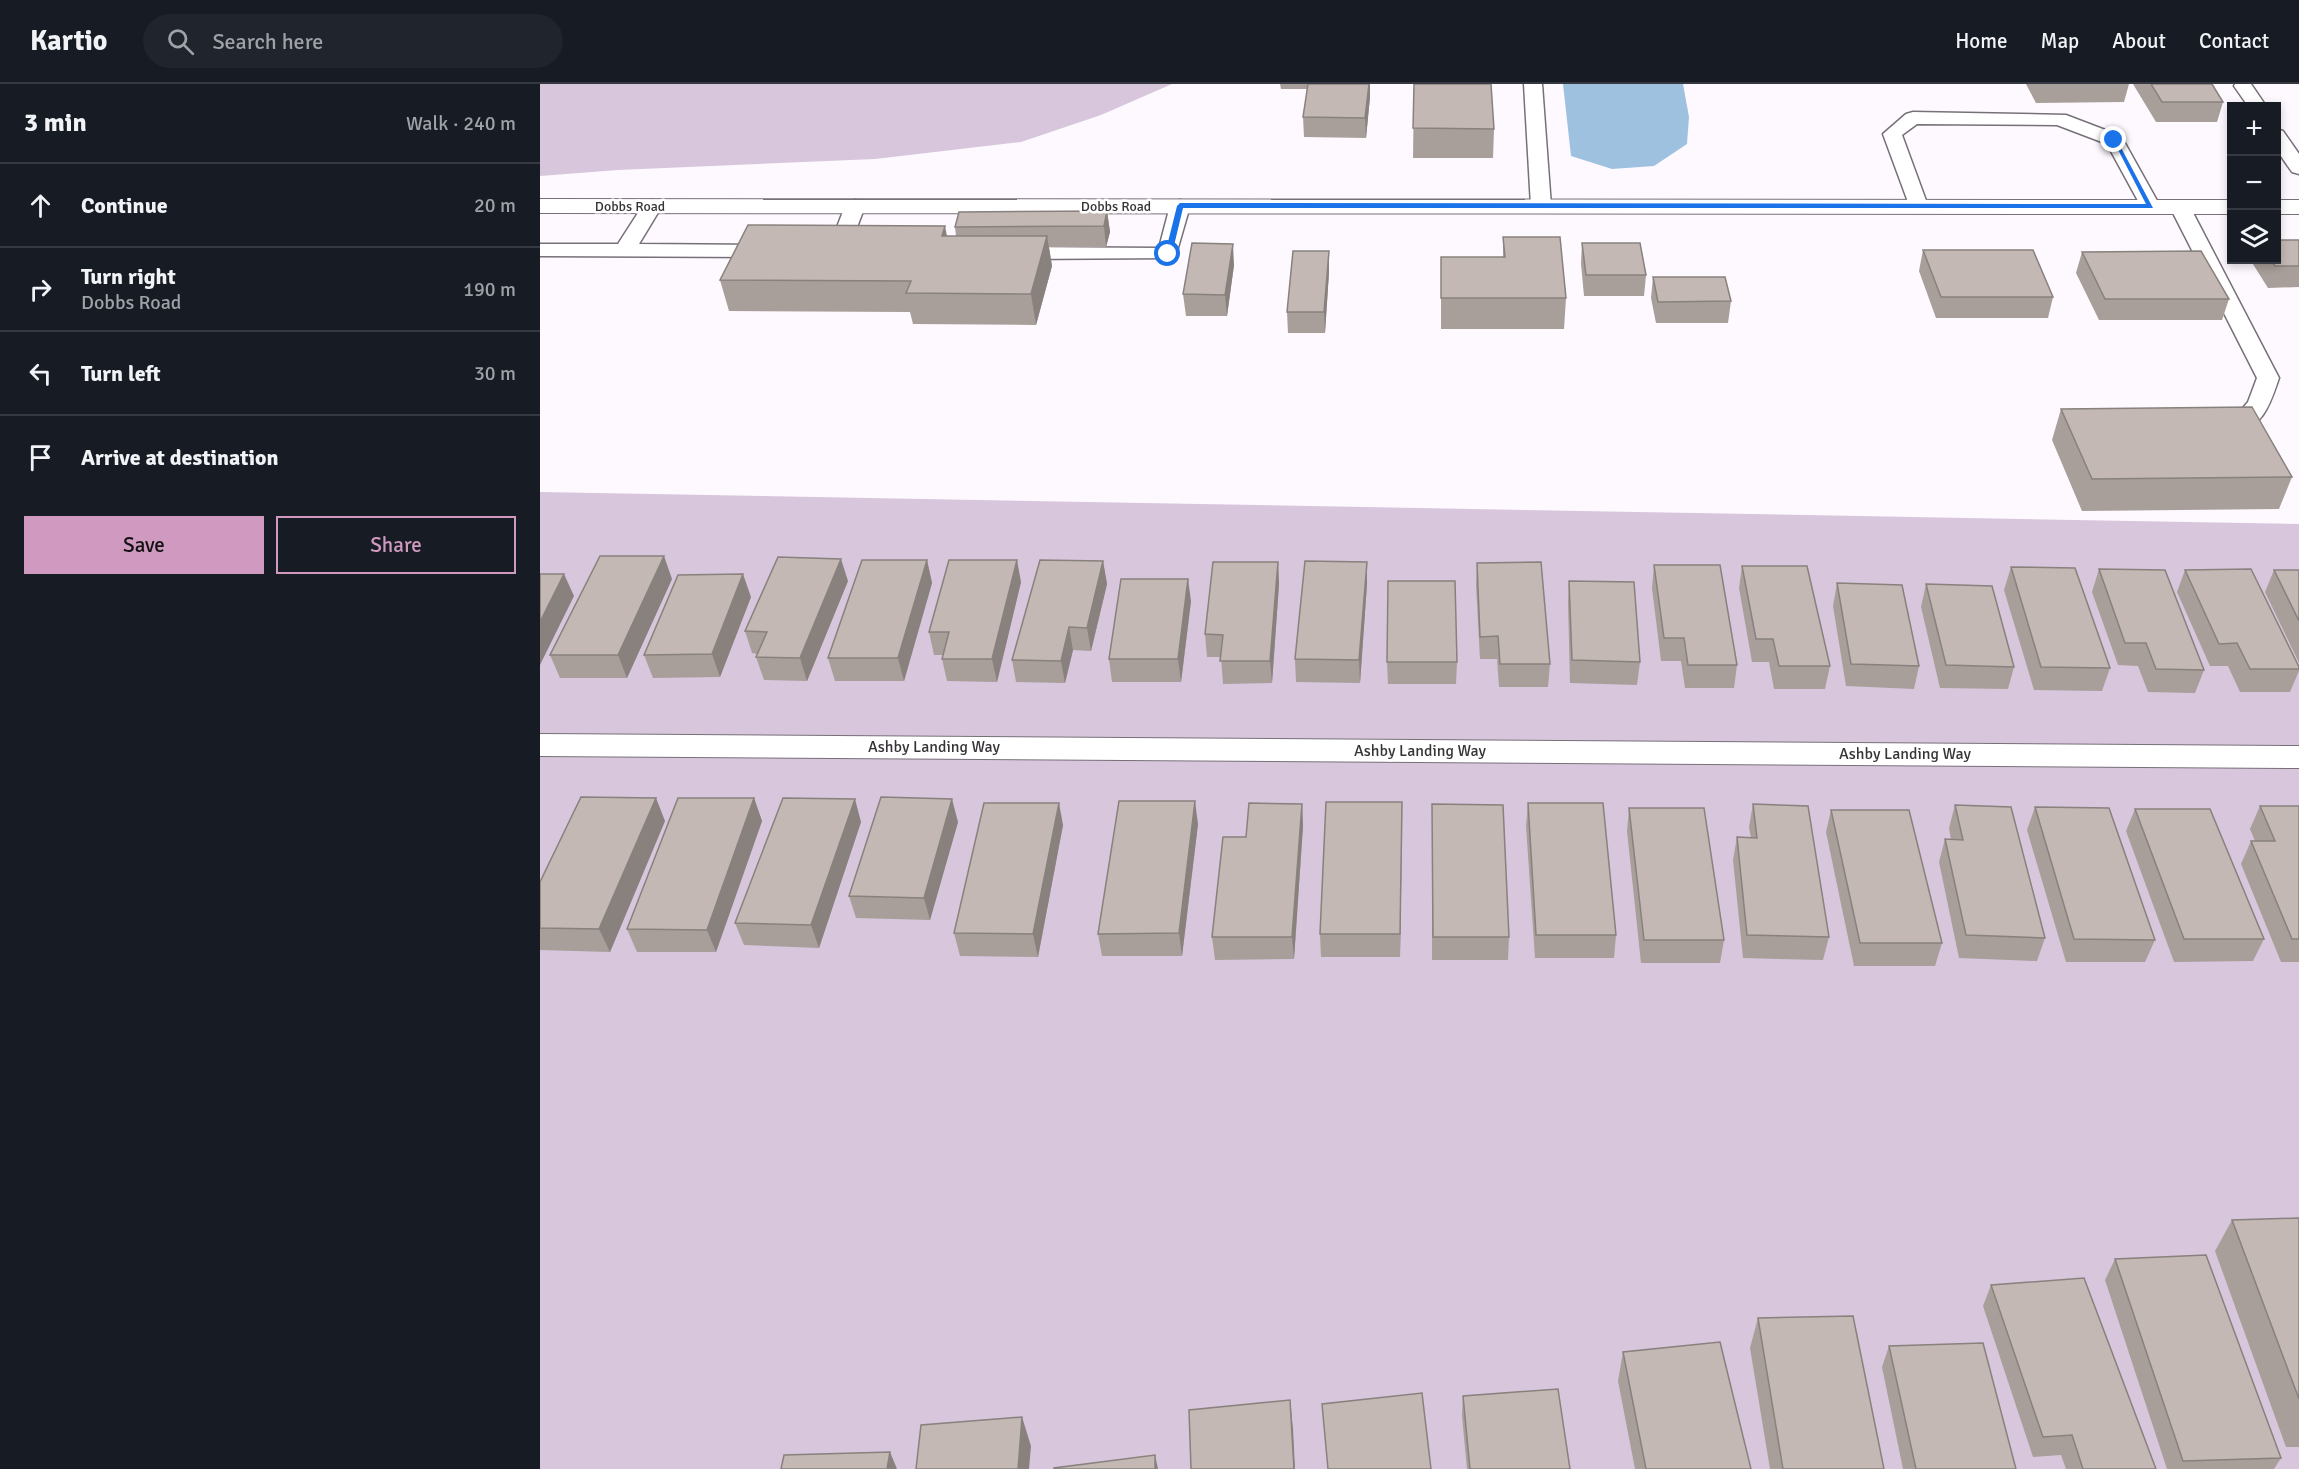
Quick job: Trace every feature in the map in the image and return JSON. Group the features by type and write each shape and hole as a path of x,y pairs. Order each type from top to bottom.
{"street":[{"name":"Dobbs Road","path":"540,206 2227,207"},
{"path":"2281,207 2299,207"},
{"name":"Ashby Landing Way","path":"540,745 2299,757"}],"lane":[{"path":"1533,84 1541,206"},
{"path":"2243,86 2254,102"},
{"path":"1918,206 1892,134 1913,118 2059,119 2114,140 2150,206"},
{"path":"2281,141 2299,168"},
{"path":"625,250 652,206"},
{"path":"838,251 855,206"},
{"path":"991,252 1168,254 1180,206"},
{"path":"2180,207 2268,378 2259,404 2243,422"},
{"path":"540,250 791,251"},
{"path":"814,251 862,251"}],"shaded area":[{"path":"540,84 1172,84 1101,115 1021,142 875,159 618,170 540,176"},
{"path":"540,492 2299,524 2299,1469 540,1469"}],"water":[{"path":"1563,84 1683,84 1689,117 1687,144 1654,166 1612,169 1571,156"}],"building":[{"path":"1308,84 1369,84 1365,118 1303,117"},
{"path":"1414,84 1491,84 1494,129 1413,128"},
{"path":"2151,84 2212,84 2223,102 2162,102"},
{"path":"1107,211 1104,226 955,227 959,212"},
{"path":"748,225 945,226 942,236 1047,236 1031,294 906,293 911,281 720,280"},
{"path":"1503,237 1560,237 1566,298 1441,298 1441,257 1505,257"},
{"path":"2281,240 2299,240 2299,266 2275,266 2274,264 2281,264"},
{"path":"1192,243 1233,244 1225,295 1183,294"},
{"path":"1582,243 1640,243 1646,275 1586,275"},
{"path":"1923,250 2033,250 2053,297 1941,297"},
{"path":"1293,251 1329,251 1324,312 1287,312"},
{"path":"2201,251 2229,299 2105,299 2082,252"},
{"path":"1653,277 1725,277 1731,301 1658,302"},
{"path":"2252,407 2292,477 2092,479 2061,409"},
{"path":"600,556 664,556 618,655 550,655"},
{"path":"778,557 841,559 800,658 756,657 767,632 745,631"},
{"path":"862,560 927,560 898,658 828,658"},
{"path":"949,560 1017,560 992,659 942,659 949,632 929,632"},
{"path":"1040,560 1103,561 1087,628 1069,627 1061,661 1012,660"},
{"path":"1305,561 1367,562 1359,660 1295,659"},
{"path":"1213,562 1278,562 1270,661 1220,661 1223,635 1205,634"},
{"path":"1541,562 1550,664 1500,664 1498,636 1480,637 1477,563"},
{"path":"1654,565 1720,565 1737,665 1688,665 1684,638 1664,638"},
{"path":"1742,566 1807,566 1830,666 1779,666 1773,639 1756,639"},
{"path":"2011,567 2075,568 2110,668 2041,667"},
{"path":"2099,569 2165,570 2204,670 2156,669 2146,643 2125,643"},
{"path":"2251,569 2299,669 2250,669 2237,643 2219,644 2185,570"},
{"path":"2274,570 2299,570 2299,621"},
{"path":"540,574 564,574 540,622"},
{"path":"743,574 712,654 644,655 678,575"},
{"path":"1121,579 1188,579 1178,659 1109,659"},
{"path":"1388,581 1455,581 1457,662 1387,662"},
{"path":"1569,581 1634,582 1640,662 1572,660"},
{"path":"1837,583 1902,585 1919,666 1851,664"},
{"path":"1926,584 1992,586 2014,667 1946,665"},
{"path":"581,797 656,798 599,929 540,928 540,882"},
{"path":"881,797 952,799 924,898 849,896"},
{"path":"678,798 754,798 707,930 627,929"},
{"path":"783,798 855,799 811,925 735,923"},
{"path":"1119,801 1195,801 1179,933 1098,934"},
{"path":"1326,802 1402,802 1400,934 1320,934"},
{"path":"984,803 1059,803 1033,934 954,933"},
{"path":"1249,803 1302,804 1292,937 1212,937 1223,837 1246,837"},
{"path":"1528,803 1603,803 1616,935 1536,935"},
{"path":"1432,804 1503,805 1509,937 1433,937"},
{"path":"1753,804 1808,806 1829,937 1747,935 1737,837 1757,838"},
{"path":"1955,805 2011,807 2045,938 1966,935 1945,839 1963,840"},
{"path":"2260,806 2299,806 2299,939 2292,939 2251,841 2275,841"},
{"path":"2035,807 2109,808 2155,940 2074,939"},
{"path":"1629,808 1704,808 1724,940 1644,940"},
{"path":"2135,809 2210,809 2264,939 2184,939"},
{"path":"1831,810 1909,810 1942,943 1860,943"},
{"path":"2299,1218 2299,1399 2232,1220"},
{"path":"2206,1255 2281,1458 2183,1461 2115,1259"},
{"path":"2084,1278 2156,1469 2083,1469 2072,1435 2043,1437 1991,1285"},
{"path":"1853,1316 1884,1469 1783,1469 1758,1318"},
{"path":"1720,1342 1751,1469 1646,1469 1623,1352"},
{"path":"1983,1343 2016,1469 1916,1469 1889,1346"},
{"path":"1558,1389 1570,1469 1470,1469 1463,1396"},
{"path":"1422,1393 1431,1469 1328,1469 1322,1404"},
{"path":"1290,1400 1294,1469 1191,1469 1189,1410"},
{"path":"1022,1417 1018,1469 916,1469 921,1425"},
{"path":"890,1452 887,1469 781,1469 784,1455"},
{"path":"1155,1455 1155,1469 1054,1469 1054,1468"}],"route":[{"path":"1168,254 1180,206 2150,206 2114,140"}]}
